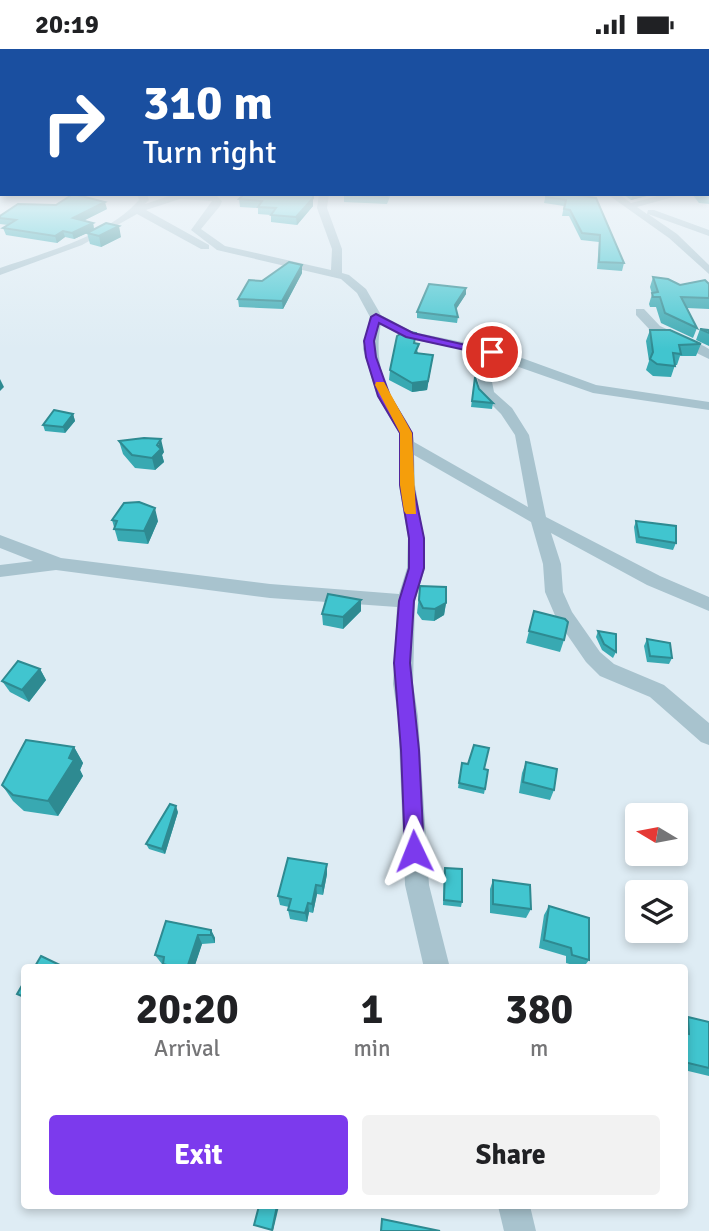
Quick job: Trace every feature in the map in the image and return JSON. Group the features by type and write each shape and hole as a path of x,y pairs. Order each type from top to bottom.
{"street":[{"path":"0,272 45,256 79,239"},
{"path":"191,239 204,246 336,274 353,282 362,291 376,317 409,335 510,358 593,389 709,406"},
{"path":"208,239 220,248"},
{"path":"333,239 337,249 336,274"},
{"path":"676,239 709,271"},
{"path":"9,256 45,256"},
{"path":"640,312 656,331 703,349 709,355"},
{"path":"376,317 369,341 371,357 384,396 406,433 407,485 417,554 413,585 406,601 402,663 417,885 436,964"},
{"path":"470,348 481,361 487,393 507,411 522,435 539,522 552,565 554,592 565,615 593,657 607,670 657,691 709,736"},
{"path":"407,444 539,522 667,588 709,604"},
{"path":"0,541 56,563 232,587 406,601"},
{"path":"0,571 56,563"},
{"path":"515,1209 520,1231"}],"building":[{"path":"600,239 614,239 624,263 599,262"},
{"path":"289,262 302,265 282,301 238,299 249,280 262,281"},
{"path":"653,277 668,279 680,285 705,280 709,284 709,298 681,297 697,328 665,313 660,297 653,297 652,293 658,292"},
{"path":"429,284 466,288 455,305 458,317 417,312"},
{"path":"650,330 670,330 701,344 679,345 681,354 673,353 675,366 657,364 650,359 653,352"},
{"path":"405,331 416,333 414,343 419,344 415,353 433,355 428,381 412,383 390,370 397,336"},
{"path":"475,377 479,389 493,403 472,401"},
{"path":"54,410 73,414 63,427 43,425"},
{"path":"161,439 157,445 161,449 152,458 132,455 119,441"},
{"path":"139,502 155,508 144,531 114,529 117,521 112,520 124,503"},
{"path":"636,521 676,526 676,543 639,537"},
{"path":"420,586 446,587 446,603 435,609 423,608 419,600"},
{"path":"328,594 361,600 343,617 322,614"},
{"path":"534,611 565,619 568,622 564,640 529,631"},
{"path":"598,631 616,634 616,652 604,644"},
{"path":"647,639 670,643 672,658 650,656"},
{"path":"18,661 40,669 22,690 2,681"},
{"path":"26,740 74,747 69,758 74,760 48,801 13,795 2,785"},
{"path":"474,745 489,748 484,769 488,770 485,789 459,783 462,763 468,764"},
{"path":"526,762 557,769 554,790 523,782"},
{"path":"170,804 176,806 162,849 146,844"},
{"path":"288,858 327,864 322,886 316,885 312,904 308,903 305,913 288,910 291,899 278,896"},
{"path":"445,868 462,869 462,902 444,900"},
{"path":"493,880 530,885 531,909 493,904"},
{"path":"549,906 589,918 589,960 572,955 571,948 544,940"},
{"path":"166,921 211,930 211,935 198,935 188,964 163,964 164,957 155,955"},
{"path":"41,956 58,964 36,964"},
{"path":"688,1017 709,1022 709,1068 688,1063"},
{"path":"258,1209 276,1209 272,1230 254,1225"},
{"path":"382,1219 440,1231 381,1231"}],"slow traffic":[{"path":"380,385 406,433 405,467 411,511"}],"route":[{"path":"414,851 408,716 402,663 406,601 416,568 416,538 405,467 406,433 384,396 371,357 369,341 376,317 409,335 492,352"}]}
